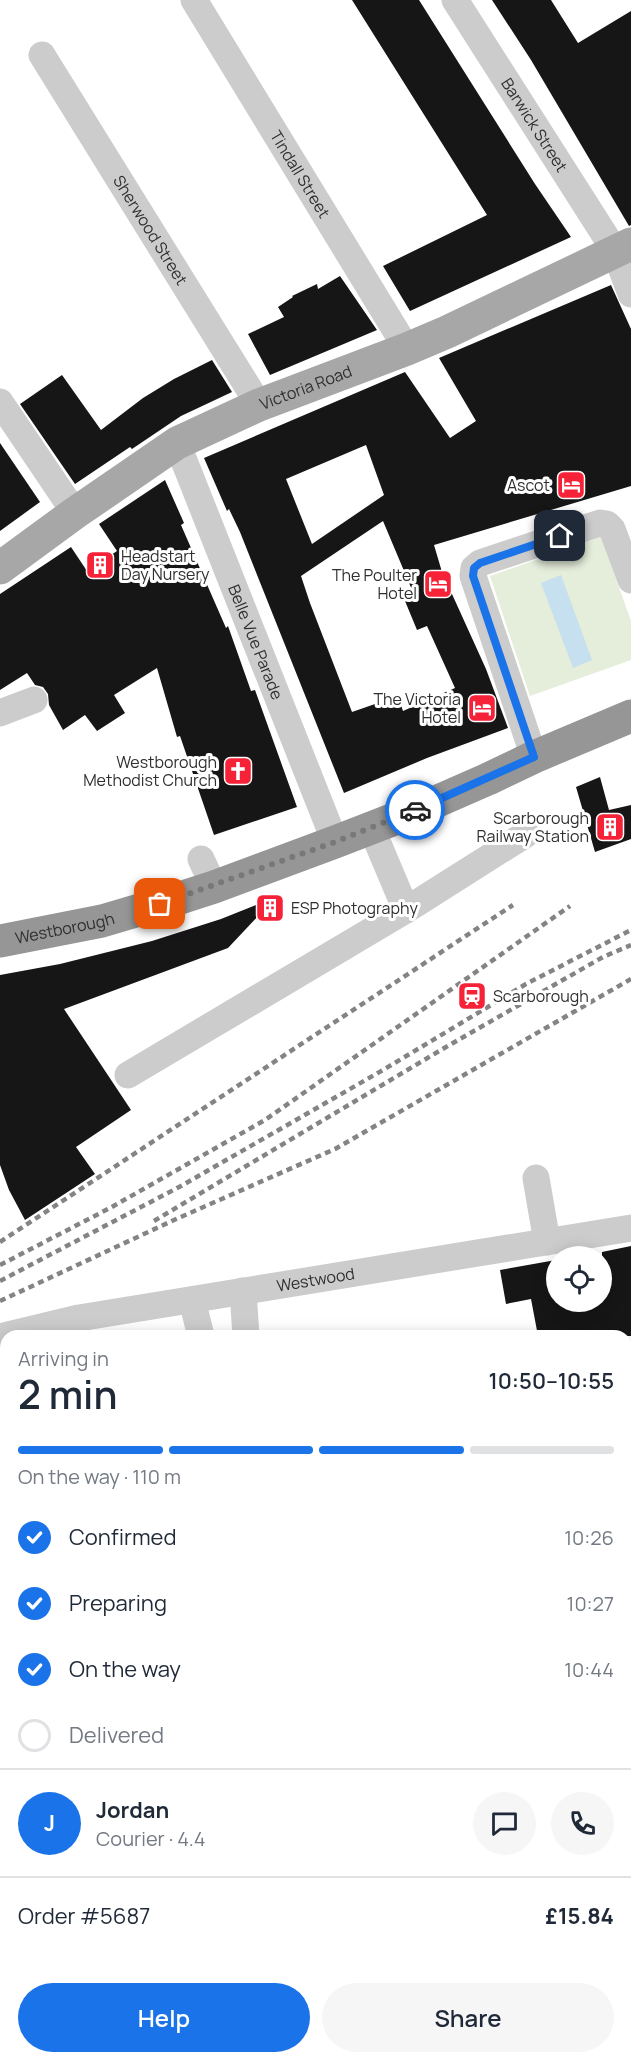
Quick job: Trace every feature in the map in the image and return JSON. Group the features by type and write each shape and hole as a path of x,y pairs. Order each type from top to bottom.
{"highway":[{"name":"Westborough","path":"0,940 102,921 180,898 207,873 335,842 457,793 631,716"}],"main road":[{"name":"Victoria Road","path":"0,568 177,443 259,405 407,349 623,248"}],"street":[{"name":"Tindall Street","path":"194,0 407,349"},
{"name":"Barwick Street","path":"455,0 623,248 631,294"},
{"name":"Sherwood Street","path":"42,55 259,405"},
{"path":"0,402 75,513"},
{"name":"Belle Vue Parade","path":"177,443 335,842"},
{"path":"534,757 473,576 474,568 480,563 600,523 607,524 612,529 631,580"},
{"path":"0,713 34,700"},
{"path":"371,827 406,910"},
{"path":"128,1075 406,910 526,834"},
{"path":"536,1178 547,1242"},
{"name":"Westwood","path":"35,1330 79,1318 631,1228"},
{"path":"243,1291 246,1330"},
{"path":"192,1300 200,1330"}],"green space":[{"path":"601,537 631,621 631,660 530,696 490,576"}],"water":[{"path":"561,575 592,660 573,668 541,583"}],"building":[{"path":"352,0 419,0 571,237 410,311 383,266 487,215"},
{"path":"492,0 551,0 578,43 631,11 631,225 629,226 531,60"},
{"path":"340,276 377,330 270,375 248,334 284,317 278,307 292,296 317,284 318,289"},
{"path":"611,285 631,329 631,486 434,545 442,572 486,669 508,728 427,758 344,793 240,532 229,509 227,511 204,458 405,372 450,438 476,421 439,358","holes":["366,445 384,495 312,544 286,479","383,521 415,597 405,601 417,630 427,626 455,688 403,711 398,696 352,712 301,576"]},
{"path":"212,360 232,392 181,416 75,484 20,404 62,375 101,430 143,398"},
{"path":"0,443 40,502 0,531"},
{"path":"165,480 184,523 181,525 226,628 228,626 251,691 255,690 297,807 214,835 180,736 177,737 157,668 114,695 125,713 97,731 85,715 63,730 49,705 48,694 43,687 35,685 27,673 0,690 0,594 71,547 87,571 117,551 99,524"},
{"name":"Scarborough Railway Station","path":"600,777 609,810 631,805 631,839 595,852 576,787"},
{"path":"276,897 228,948 64,1009 131,1110 76,1147 95,1174 25,1220 9,1190 0,1165 0,975 60,964 152,941 221,919"},
{"path":"631,1246 631,1330 537,1330 531,1299 506,1304 500,1270 546,1262 546,1312 612,1312 612,1250"}],"railway":[{"path":"0,1242 513,905"},
{"path":"0,1265 110,1208 265,1120 570,906"},
{"path":"0,1281 181,1186 383,1070 526,984 631,930"},
{"path":"154,1221 446,1047 603,957 631,945"},
{"path":"0,1301 174,1220 335,1149 631,979"}],"way so far":[{"path":"160,904 335,842 415,810"}],"place":[{"name":"Ascot","path":"571,485"},
{"name":"Headstart Day Nursery","path":"100,565"},
{"name":"The Poulter Hotel","path":"438,584"},
{"name":"The Victoria Hotel","path":"482,708"},
{"name":"Westborough Methodist Church","path":"238,771"},
{"name":"Scarborough Railway Station","path":"610,827"},
{"name":"ESP Photography","path":"270,908"},
{"name":"Scarborough","path":"472,996"}],"route":[{"path":"415,810 534,757 473,576 474,568 480,563 560,536"}]}
